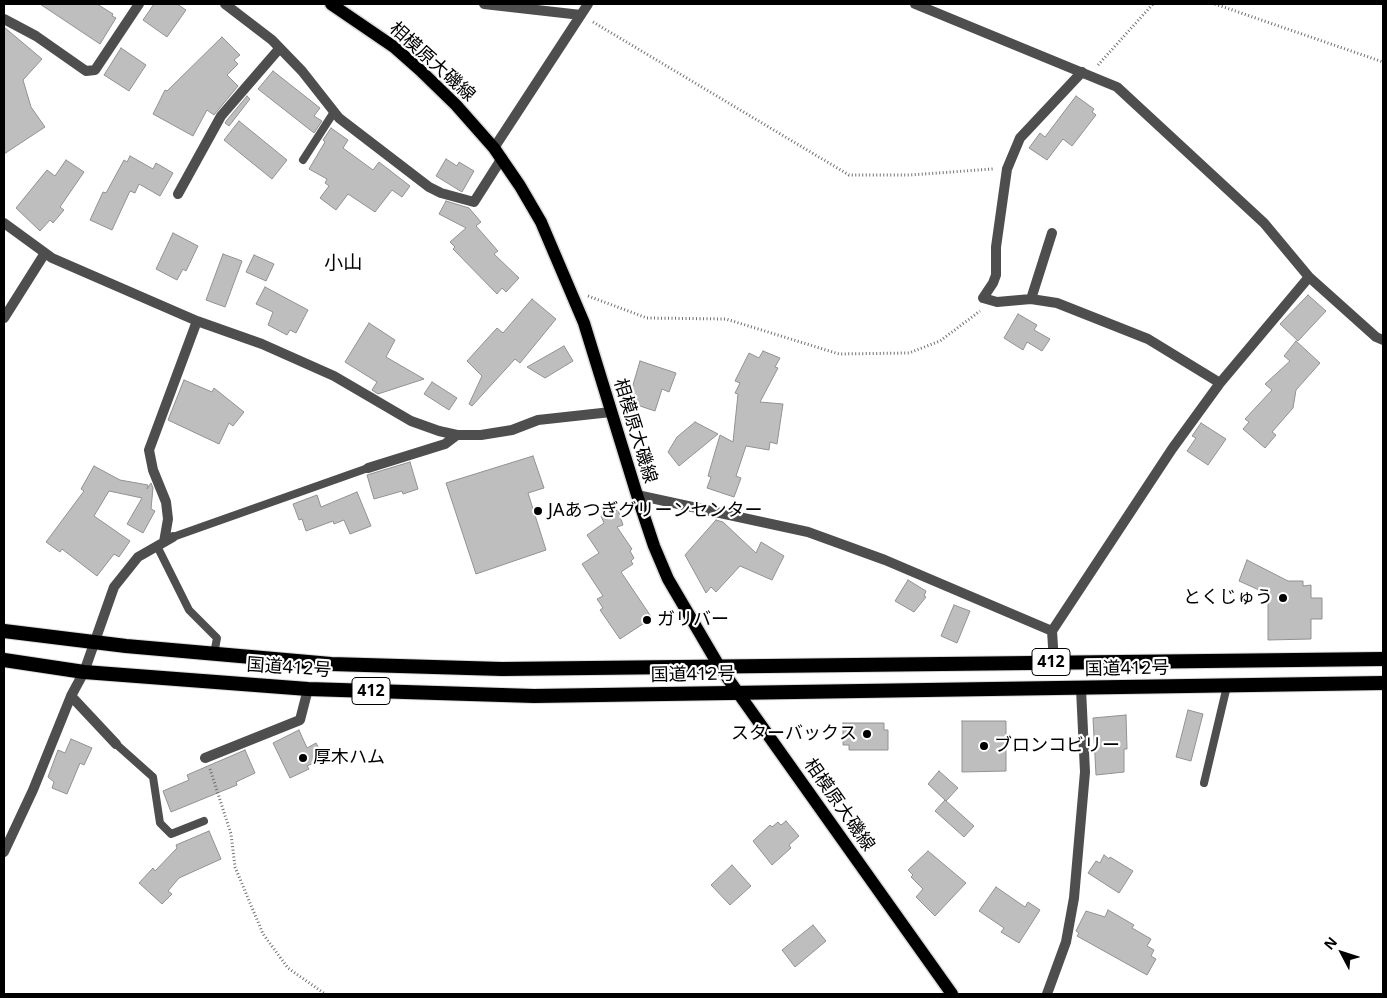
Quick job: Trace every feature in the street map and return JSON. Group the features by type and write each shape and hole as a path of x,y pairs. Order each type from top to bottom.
{"highway":[{"name":"国道412号","path":"4,632 96,643 331,664 502,669 1383,659"},
{"name":"国道412号","path":"4,660 84,672 308,690 534,696 740,694 815,690 1081,689 1383,682"}],"main road":[{"name":"相模原大磯線","path":"331,4 394,47 420,70 456,105 498,153 541,222 573,294 584,323 637,495 654,546 668,579 719,666 952,994"}],"street":[{"path":"4,19 36,36 86,71 95,70 139,4"},
{"path":"225,4 238,8 272,40 302,72 334,112 358,135 429,187 441,193 474,202 498,153 588,4"},
{"path":"484,4 582,15"},
{"path":"915,4 1118,87 1264,223 1309,277 1376,338 1383,340"},
{"path":"178,194 221,116 279,49"},
{"path":"1086,74 1020,138 1006,169 996,247 996,275 994,283 983,298 997,302 1031,299 1057,303 1148,339 1220,382"},
{"path":"4,223 45,253 197,321 262,344 334,376 411,421 439,431 457,435 481,435 512,430 538,420 611,412"},
{"path":"1031,299 1052,233"},
{"path":"4,318 45,253"},
{"path":"1054,662 1052,632 1172,449 1220,382 1309,277"},
{"path":"4,297 14,302"},
{"path":"4,852 33,790 71,696 84,672 96,643 114,587 138,556 165,542 168,519 166,502 153,470 149,450 197,321"},
{"path":"368,468 445,444 457,435"},
{"path":"637,495 808,532 886,560 1052,632"},
{"path":"1047,994 1066,942 1074,898 1085,772 1081,689"},
{"path":"205,758 300,720 308,690"},
{"path":"71,696 116,744"}],"lane":[{"path":"303,160 334,112"},
{"path":"214,654 217,638 189,610 165,542 368,468"},
{"path":"1204,784 1226,686"},
{"path":"116,744 153,777 160,823 171,834 204,821"}],"path":[{"path":"1086,74 1154,4"},
{"path":"1215,4 1383,62"},
{"path":"582,15 849,176 910,175 1006,169"},
{"path":"573,294 580,293 646,318 726,319 839,354 909,354 940,341 976,315 991,300"},
{"path":"205,758 231,834 235,867 263,934 288,968 325,994"}],"building":[{"path":"40,4 97,4 116,18 100,44"},
{"path":"154,4 177,4 186,10 167,37 143,20"},
{"path":"4,27 42,59 23,80 31,107 45,127 4,154"},
{"path":"222,37 240,55 234,60 238,64 227,75 238,86 214,115 207,110 193,136 153,114 165,90 167,91"},
{"path":"121,48 146,65 129,91 104,75"},
{"path":"273,71 320,108 314,116 322,121 314,133 258,89"},
{"path":"247,96 250,99 229,126 225,123"},
{"path":"1076,96 1094,109 1092,112 1096,115 1072,146 1063,139 1047,160 1029,148 1040,133 1045,137"},
{"path":"239,121 287,160 272,179 224,140"},
{"path":"331,128 348,140 343,148 373,170 379,162 410,186 402,197 392,190 375,212 348,194 336,210 320,198 329,186 325,183 327,179 309,169"},
{"path":"130,156 153,169 156,163 173,173 160,196 139,184 135,193 130,191 112,230 90,220 103,192 106,193 124,160 127,162"},
{"path":"446,159 457,166 459,162 474,171 462,192 436,176"},
{"path":"66,160 84,172 60,207 64,210 53,223 50,220 40,231 16,208 47,170 55,176"},
{"path":"446,201 469,208 481,222 476,226 498,251 494,254 519,278 506,292 502,288 497,294 453,249 455,247 450,242 466,228 439,214"},
{"path":"173,233 198,246 186,271 183,269 177,280 156,269"},
{"path":"223,254 242,261 225,307 206,300"},
{"path":"254,255 274,264 266,281 246,272"},
{"path":"265,287 308,310 296,333 290,330 287,335 268,325 273,312 256,304"},
{"path":"1308,295 1326,311 1298,341 1280,324"},
{"path":"532,299 556,319 520,363 515,359 472,406 469,404 482,376 467,361 497,328 503,333"},
{"path":"1018,314 1037,325 1034,330 1050,339 1042,351 1027,342 1023,350 1004,338"},
{"path":"369,323 395,340 386,357 424,379 378,394 372,390 377,382 345,362"},
{"path":"1296,341 1320,363 1296,390 1293,408 1272,432 1276,435 1265,448 1243,429 1249,422 1245,419 1272,390 1265,384 1290,361 1284,356"},
{"path":"564,346 573,361 545,378 527,367"},
{"path":"763,351 780,358 775,367 778,368 760,402 783,404 777,444 770,442 769,450 746,446 736,476 741,478 734,497 707,488 711,477 708,476 720,435 733,442 738,394 735,393 740,383 735,381 749,353 759,358"},
{"path":"640,361 676,373 669,392 662,389 655,411 628,402"},
{"path":"184,380 212,392 214,388 244,412 233,426 229,423 219,444 168,420"},
{"path":"432,382 457,398 449,410 424,394"},
{"path":"695,422 718,434 679,466 668,452 677,437"},
{"path":"1201,423 1226,439 1208,465 1187,451 1196,438 1192,436"},
{"path":"533,456 544,488 528,493 546,550 476,574 446,483"},
{"path":"410,462 418,489 403,494 402,491 374,499 367,475"},
{"path":"94,466 120,480 148,485 147,489 151,483 153,488 151,509 155,511 143,533 127,524 142,498 109,491 94,516 130,541 119,557 114,554 97,576 62,549 60,552 46,542 84,491 81,489"},
{"path":"357,492 371,526 350,534 344,520 334,524 333,521 306,531 302,519 299,520 293,504 317,495 321,507"},
{"path":"618,510 623,525 617,527 632,549 630,551 634,558 631,561 633,564 621,572 652,618 620,639 600,610 603,608 597,599 603,596 582,564 599,553 587,535 604,523 601,516"},
{"path":"716,520 723,522 756,553 761,542 784,556 772,580 740,566 716,592 711,587 706,593 685,555"},
{"path":"1247,560 1288,581 1303,581 1303,586 1311,585 1311,598 1322,598 1322,619 1311,619 1311,639 1268,640 1268,594 1239,581"},
{"path":"908,580 926,591 924,596 926,597 914,612 895,601"},
{"path":"954,605 970,611 957,643 941,636"},
{"path":"1188,710 1203,714 1191,761 1176,757"},
{"path":"1126,715 1127,749 1124,749 1124,772 1096,775 1093,718"},
{"name":"ブロンコビリー","path":"962,721 1006,721 1006,771 962,772"},
{"path":"843,723 884,723 884,730 888,730 888,750 849,750 849,745 843,745"},
{"path":"299,730 307,748 316,743 324,758 307,766 309,769 290,778 273,743"},
{"path":"71,739 92,748 84,765 80,763 67,794 52,788 54,782 48,777 58,750 65,753"},
{"path":"245,750 255,773 236,782 237,785 171,812 163,791 189,780 187,775"},
{"path":"939,771 958,788 946,801 928,784"},
{"path":"945,800 974,826 964,837 935,811"},
{"path":"786,821 799,836 789,845 791,848 772,865 753,841 770,825 772,827 778,822 781,825"},
{"path":"209,831 221,859 179,878 168,891 172,894 162,904 139,883 153,868 155,871 177,848 176,845"},
{"path":"928,851 966,883 935,916 916,897 923,889 911,877 913,875 908,870"},
{"path":"1104,855 1133,871 1119,893 1088,873 1096,861 1100,863"},
{"path":"732,865 751,886 730,905 711,885"},
{"path":"996,887 1025,907 1028,902 1040,910 1019,943 1001,932 1004,928 979,911"},
{"path":"1108,910 1134,925 1132,928 1151,939 1147,946 1154,950 1151,956 1156,959 1147,975 1077,936 1079,933 1076,931 1086,911 1105,917"},
{"path":"813,925 826,941 795,967 782,950"}],"place":[{"name":"JAあつぎグリーンセンター","path":"538,511"},
{"name":"とくじゅう","path":"1283,598"},
{"name":"ガリバー","path":"647,620"},
{"name":"スターバックス","path":"867,734"},
{"name":"ブロンコビリー","path":"984,746"},
{"name":"厚木ハム","path":"303,758"}],"district":[{"name":"小山","path":"343,264"}]}
